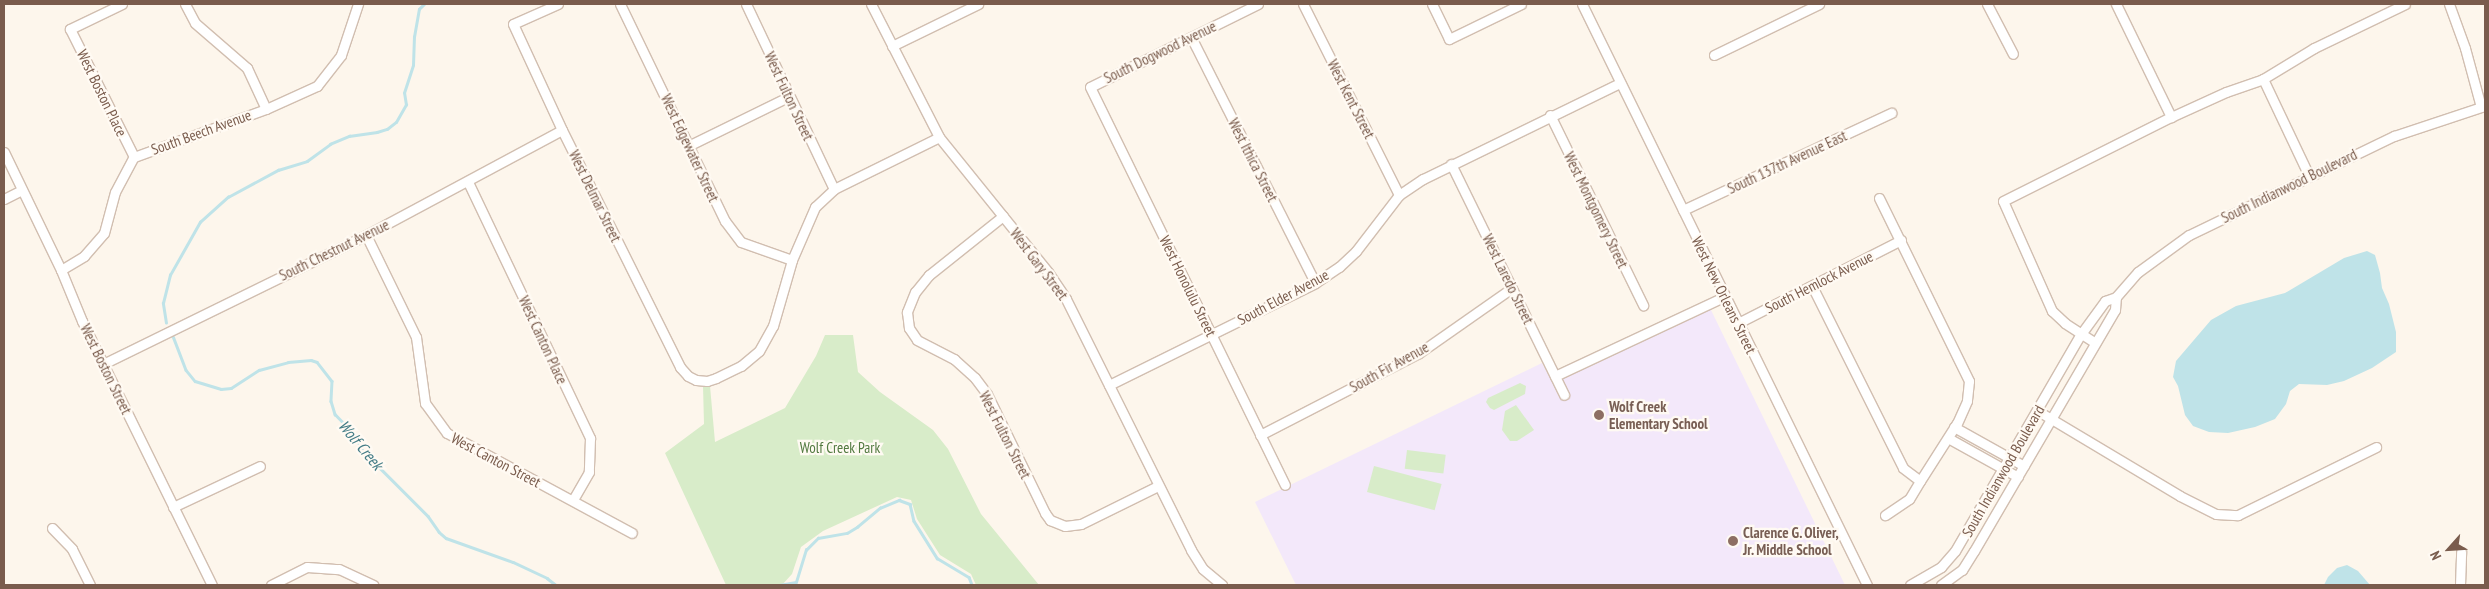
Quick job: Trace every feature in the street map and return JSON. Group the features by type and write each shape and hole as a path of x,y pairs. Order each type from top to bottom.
{"street":[{"name":"West Boston Place","path":"122,4 70,28 134,157"},
{"path":"185,4 195,23 247,68 266,109"},
{"name":"West Delmar Street","path":"558,4 513,24 562,130 680,367 688,376 696,380 707,381 741,366 759,351 773,326 792,260"},
{"name":"West Edgewater Street","path":"620,4 690,145 724,221 741,242 792,260"},
{"name":"West Fulton Street","path":"746,4 788,97 834,188"},
{"name":"West Gary Street","path":"871,4 939,137 1062,291 1158,486 1197,560 1218,584"},
{"path":"892,46 978,4"},
{"name":"South Dogwood Avenue","path":"1090,87 1258,4"},
{"name":"West Kent Street","path":"1302,4 1399,195"},
{"path":"1432,4 1449,39 1521,4"},
{"name":"West New Orleans Street","path":"1582,4 1724,297 1867,585"},
{"path":"1714,55 1819,4"},
{"path":"1987,4 2013,54"},
{"path":"2116,4 2171,117"},
{"path":"2094,342 2065,323 2052,311 2002,201 2171,117 2226,92 2263,79 2314,48 2406,4"},
{"name":"South Indianwood Boulevard","path":"1910,585 1941,567 1966,534 2038,412 2081,334 2104,301 2116,297 2138,272 2189,235 2309,176 2394,136 2481,108 2465,48 2449,4"},
{"name":"South Beech Avenue","path":"61,270 84,256 104,234 115,192 134,157 266,109 317,86 341,55 357,7"},
{"name":"West Ithica Street","path":"1191,37 1315,283"},
{"path":"2263,79 2309,176"},
{"name":"South Elder Avenue","path":"1109,385 1315,283 1338,267 1356,251 1399,195 1451,164 1620,83"},
{"name":"West Honolulu Street","path":"1090,87 1285,485"},
{"path":"690,145 788,97"},
{"name":"South 137th Avenue East","path":"1683,210 1891,113"},
{"name":"West Montgomery Street","path":"1550,115 1643,306"},
{"name":"South Chestnut Avenue","path":"103,364 366,235 562,130"},
{"path":"792,260 815,207 834,188 939,137"},
{"name":"West Boston Street","path":"4,152 61,270 103,364 212,585"},
{"name":"West Laredo Street","path":"1451,164 1564,395"},
{"name":"West Canton Place","path":"468,182 590,438 589,472 573,500"},
{"path":"4,199 22,190"},
{"path":"1880,198 1969,381 1967,401 1948,438 1909,499 1885,515"},
{"name":"West Fulton Street","path":"1003,216 929,275 915,292 907,312 908,328 917,340 954,359 975,378 987,394 1045,513 1058,524 1065,526 1081,524 1158,486"},
{"name":"West Canton Street","path":"366,235 416,337 425,403 447,433 632,533"},
{"name":"South Hemlock Avenue","path":"1738,323 1901,240"},
{"path":"1812,286 1894,452 1903,468 1920,481"},
{"name":"South Fir Avenue","path":"1260,435 1419,353 1512,288"},
{"path":"1555,376 1724,297"},
{"name":"South Indianwood Boulevard","path":"1944,583 1962,570 2018,477 2094,342 2115,310 2116,297"},
{"path":"2038,412 2180,496 2216,514 2238,515 2376,447"},
{"path":"1954,427 2024,466"},
{"path":"1948,438 2018,477"},
{"path":"1975,452 1981,442"},
{"path":"173,507 260,466"},
{"path":"52,528 72,550 90,585"},
{"path":"2460,585 2461,552"},
{"path":"271,585 307,567 339,569 374,585"},
{"path":"1941,567 1944,583"}],"shaded area":[{"name":"Wolf Creek Elementary School","path":"1710,308 1845,585 1296,585 1255,502 1542,363 1553,383"}],"green space":[{"name":"Wolf Creek Park","path":"825,335 853,335 858,372 880,392 933,430 948,449 981,514 1039,585 976,585 971,574 940,555 917,519 911,500 897,497 823,531 801,547 792,574 782,585 726,585 665,453 704,424 703,386 710,386 715,442 785,408 816,356"},
{"path":"1520,383 1526,386 1525,394 1494,410 1490,408 1486,402 1488,398"},
{"path":"1516,405 1534,430 1517,441 1510,441 1502,430 1505,411"},
{"path":"1407,450 1446,455 1443,474 1405,469"},
{"path":"1374,466 1442,484 1435,510 1367,492"}],"water":[{"path":"2367,251 2375,255 2382,288 2389,304 2396,332 2396,352 2372,368 2344,381 2327,385 2299,384 2290,391 2286,404 2275,419 2255,427 2228,433 2209,432 2193,426 2185,415 2178,386 2173,377 2176,361 2211,320 2236,306 2285,293 2344,258"},
{"path":"2347,565 2358,571 2370,585 2324,585 2328,577 2337,568"}],"waterway":[{"path":"166,323 163,303 170,275 200,222 228,197 278,170 307,161 330,144 349,136 387,129 396,122 406,105 404,93 413,65 414,37 419,9 424,4"},
{"name":"Wolf Creek","path":"173,336 186,370 195,381 221,389 231,388 259,370 288,362 311,360 317,362 332,381 331,401 335,414 354,434 363,451 428,516 439,532 446,538 513,562 547,578 556,585"},
{"name":"Wolf Creek","path":"744,585 779,585 796,582 806,550 818,538 847,533 880,508 899,500 910,504 914,521 937,558 969,577 972,585"}],"place":[{"name":"Wolf Creek Elementary School","path":"1599,415"},
{"name":"Clarence G. Oliver, Jr. Middle School","path":"1733,541"}]}
